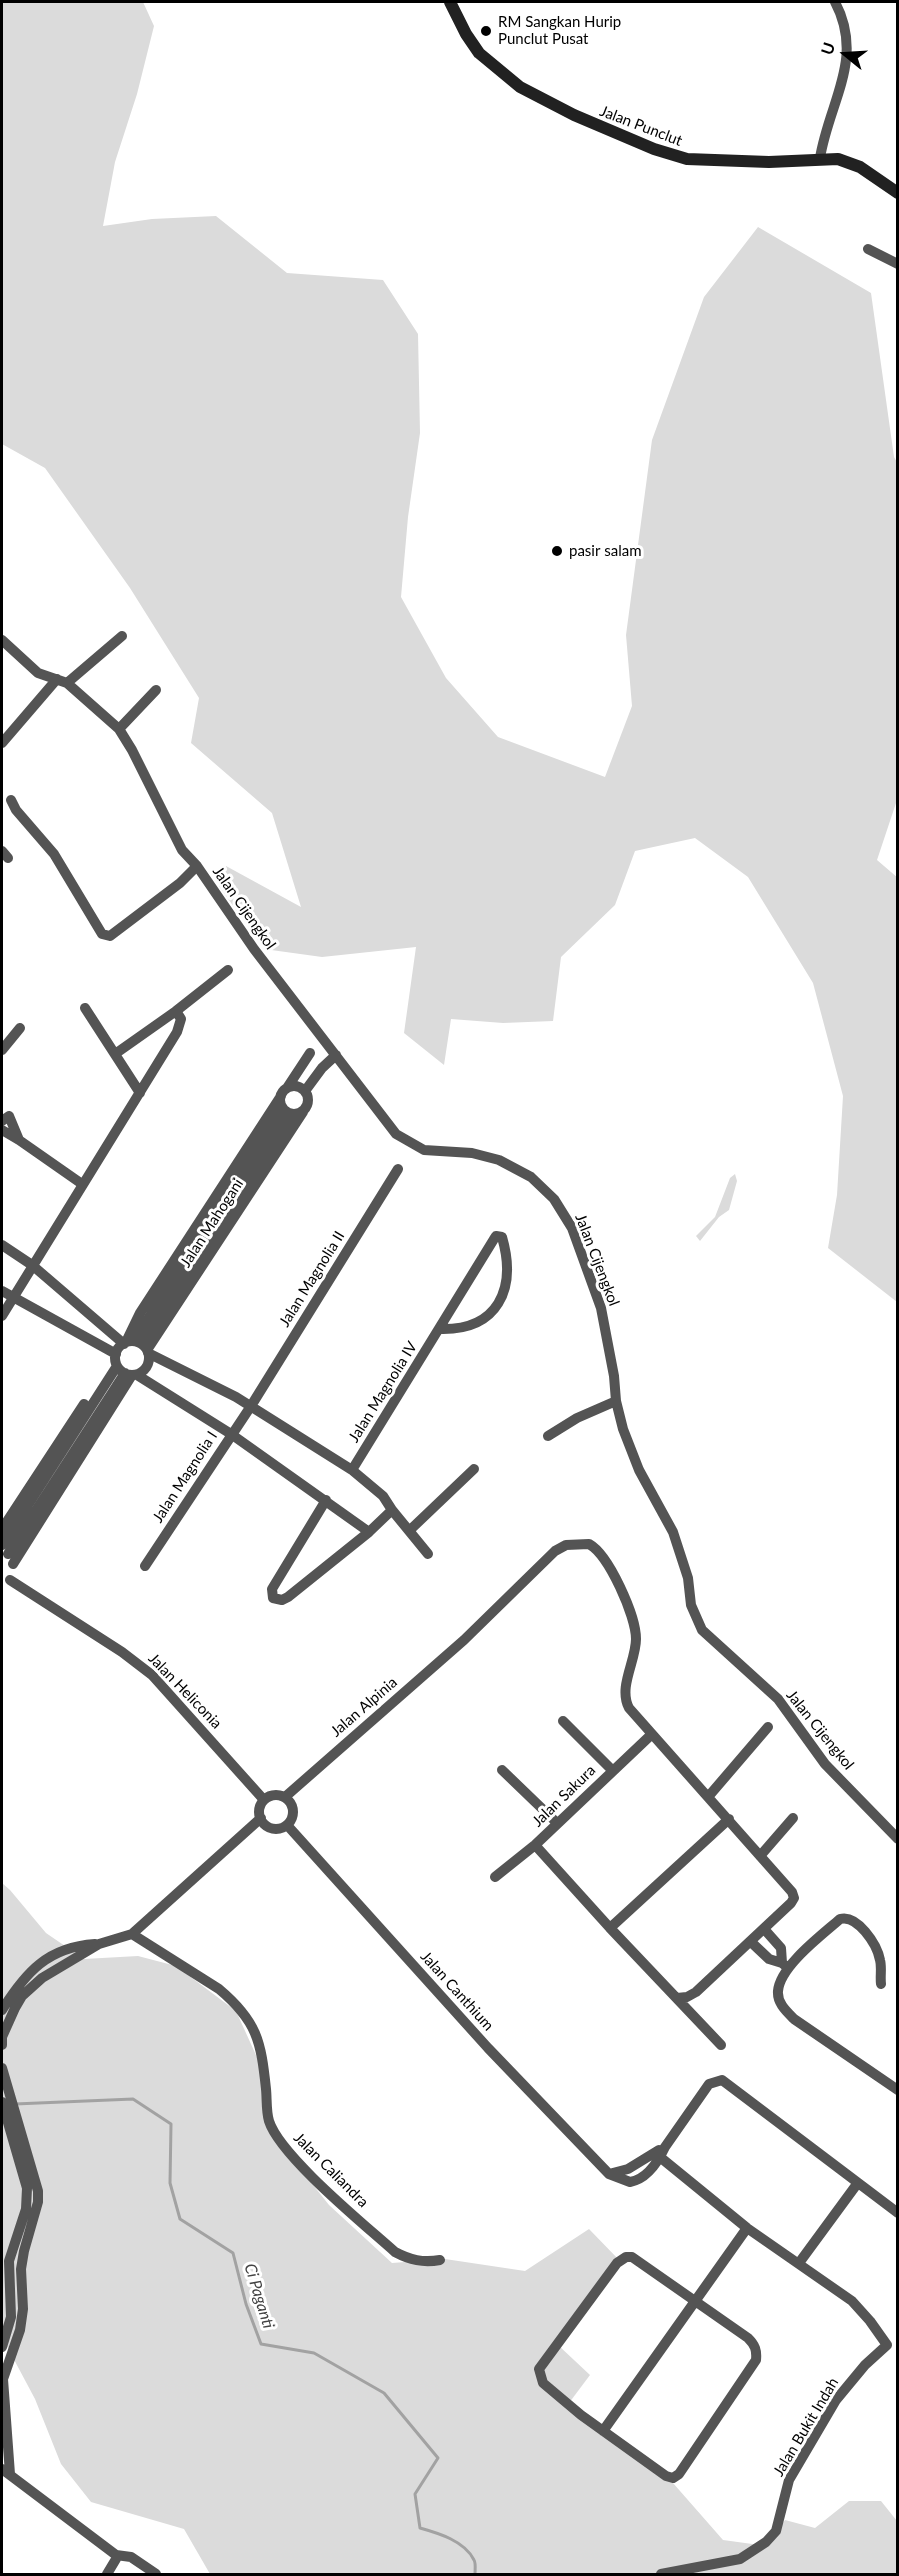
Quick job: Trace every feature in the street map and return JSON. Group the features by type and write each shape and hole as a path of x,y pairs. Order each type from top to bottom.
{"main road":[{"name":"Jalan Punclut","path":"450,2 466,34 479,53 520,87 574,115 654,149 687,159 769,162 838,159 860,166 897,193"}],"street":[{"path":"820,158 825,132 845,79 848,57 842,16 835,2"},
{"path":"868,249 897,264"},
{"path":"2,743 62,681 122,636"},
{"name":"Jalan Cijengkol","path":"2,640 38,673 62,681 119,729 132,750 182,850 197,866 254,949 396,1134 424,1150 471,1153 499,1160 531,1177 554,1199 572,1228 601,1308 614,1376 616,1401 623,1429 639,1470 673,1532 688,1578 691,1605 702,1630 778,1699 825,1764 897,1839"},
{"path":"119,729 156,690"},
{"path":"11,800 14,807 54,854 106,937 180,883 197,866"},
{"path":"115,1054 176,1011 228,970"},
{"path":"85,1008 140,1093"},
{"path":"2,1316 177,1032 181,1018 176,1011"},
{"path":"2,1050 20,1028"},
{"path":"123,1367 147,1366 137,1346 140,1313 310,1053"},
{"path":"305,1091 322,1068 336,1055"},
{"path":"297,1086 305,1091 308,1102 303,1112 287,1112 280,1103 284,1092 297,1086"},
{"path":"13,1564 4,1549 287,1112"},
{"name":"Jalan Mahogani","path":"137,1346 303,1112"},
{"path":"2,1121 9,1116 19,1140"},
{"path":"2,1131 19,1140 82,1184"},
{"name":"Jalan Magnolia II","path":"251,1406 398,1169"},
{"name":"Jalan Magnolia IV","path":"352,1470 494,1239 496,1236 502,1237 509,1272 508,1283 500,1301 490,1312 468,1327 439,1329"},
{"path":"2,1245 32,1265 137,1346 251,1406 352,1470 383,1496 428,1554"},
{"path":"2,1291 231,1434 369,1532"},
{"path":"2,1529 123,1367"},
{"path":"6,1584 13,1564 123,1367"},
{"path":"548,1436 577,1418 616,1401"},
{"name":"Jalan Magnolia I","path":"145,1566 251,1406"},
{"path":"410,1530 474,1469"},
{"path":"326,1500 272,1589 273,1598 279,1600 288,1597 369,1532 392,1510"},
{"name":"Jalan Alpinia","path":"285,1797 464,1640 555,1551 566,1545 589,1544 599,1552 618,1583 631,1614 636,1641 626,1686 626,1702 652,1734"},
{"name":"Jalan Heliconia","path":"6,1584 122,1652 152,1676 264,1800"},
{"path":"563,1721 612,1770"},
{"path":"708,1797 768,1727"},
{"path":"652,1734 729,1819 792,1892 794,1898 791,1904 765,1930 696,1992 687,1997 677,1998"},
{"name":"Jalan Sakura","path":"495,1877 535,1845 652,1734"},
{"path":"502,1770 556,1823"},
{"path":"274,1795 285,1797 293,1810 291,1821 287,1825 269,1827 261,1818 261,1805 264,1800 274,1795"},
{"path":"2,2045 10,2017 22,1996 58,1966 99,1944 132,1934 261,1818"},
{"path":"760,1856 793,1818"},
{"path":"610,1928 729,1819"},
{"name":"Jalan Canthium","path":"287,1825 488,2048 609,2174 634,2181 644,2177 709,2084 722,2080 857,2184"},
{"path":"535,1845 610,1928 722,2045"},
{"path":"785,1965 840,1919 846,1917 855,1920 865,1931 880,1958 881,1984"},
{"path":"765,1930 781,1948 785,1965 778,1989 782,2008 831,2046 897,2090"},
{"name":"Jalan Caliandra","path":"132,1934 219,1989 232,2000 255,2028 262,2054 268,2120 281,2142 300,2163 395,2252 410,2260 440,2260"},
{"path":"751,1942 769,1959 785,1965"},
{"path":"2,2010 18,1985 44,1960 77,1945 99,1944"},
{"path":"2,2068 28,2172 26,2209 9,2261 11,2317 2,2347"},
{"path":"2,2102 28,2172 38,2191 38,2202 24,2251 20,2330 3,2379 6,2471 116,2555 131,2557 156,2574"},
{"path":"657,2156 747,2228 852,2301 892,2347"},
{"path":"799,2263 857,2184 897,2212"},
{"path":"603,2431 747,2228"},
{"path":"626,2257 632,2257 747,2338 754,2344 757,2352 756,2360 679,2474 673,2478 666,2476 603,2431 543,2384 539,2369 617,2263 626,2257"},
{"name":"Jalan Bukit Indah","path":"662,2574 740,2559 766,2542 776,2532 789,2480 836,2400 865,2365 892,2347"},
{"path":"106,2574 116,2559 116,2555"}],"shaded area":[{"path":"2,2 143,2 154,26 137,94 115,162 103,226 152,219 216,216 287,273 383,280 418,334 420,433 408,517 401,597 446,678 498,737 605,777 632,706 626,635 652,440 704,297 758,227 871,293 894,457 898,464 898,797 877,860 898,878 897,1302 828,1248 837,1195 843,1096 813,983 748,877 695,838 635,851 615,905 561,957 553,1021 503,1023 451,1019 444,1065 404,1033 416,947 322,957 264,949 219,886 226,866 301,907 272,813 191,743 199,698 130,588 45,468 2,444"},
{"path":"735,1174 737,1181 729,1210 719,1217 700,1241 696,1236 715,1217 730,1178"},
{"path":"2,1883 46,1933 84,1959 138,1956 176,1966 236,2011 260,2064 267,2127 329,2205 392,2263 445,2259 525,2271 589,2229 621,2262 558,2345 590,2375 569,2403 673,2483 723,2540 767,2546 785,2520 815,2528 849,2501 881,2501 897,2521 897,2574 210,2574 184,2529 91,2502 61,2464 35,2399 2,2337"}],"waterway":[{"name":"Ci Paganti","path":"15,2104 133,2099 171,2124 170,2183 180,2219 233,2253 246,2304 261,2344 314,2353 384,2393 438,2458 415,2494 420,2528 450,2539 470,2553 475,2561 475,2574"}],"place":[{"name":"RM Sangkan Hurip Punclut Pusat","path":"486,31"},
{"name":"pasir salam","path":"557,551"}]}
